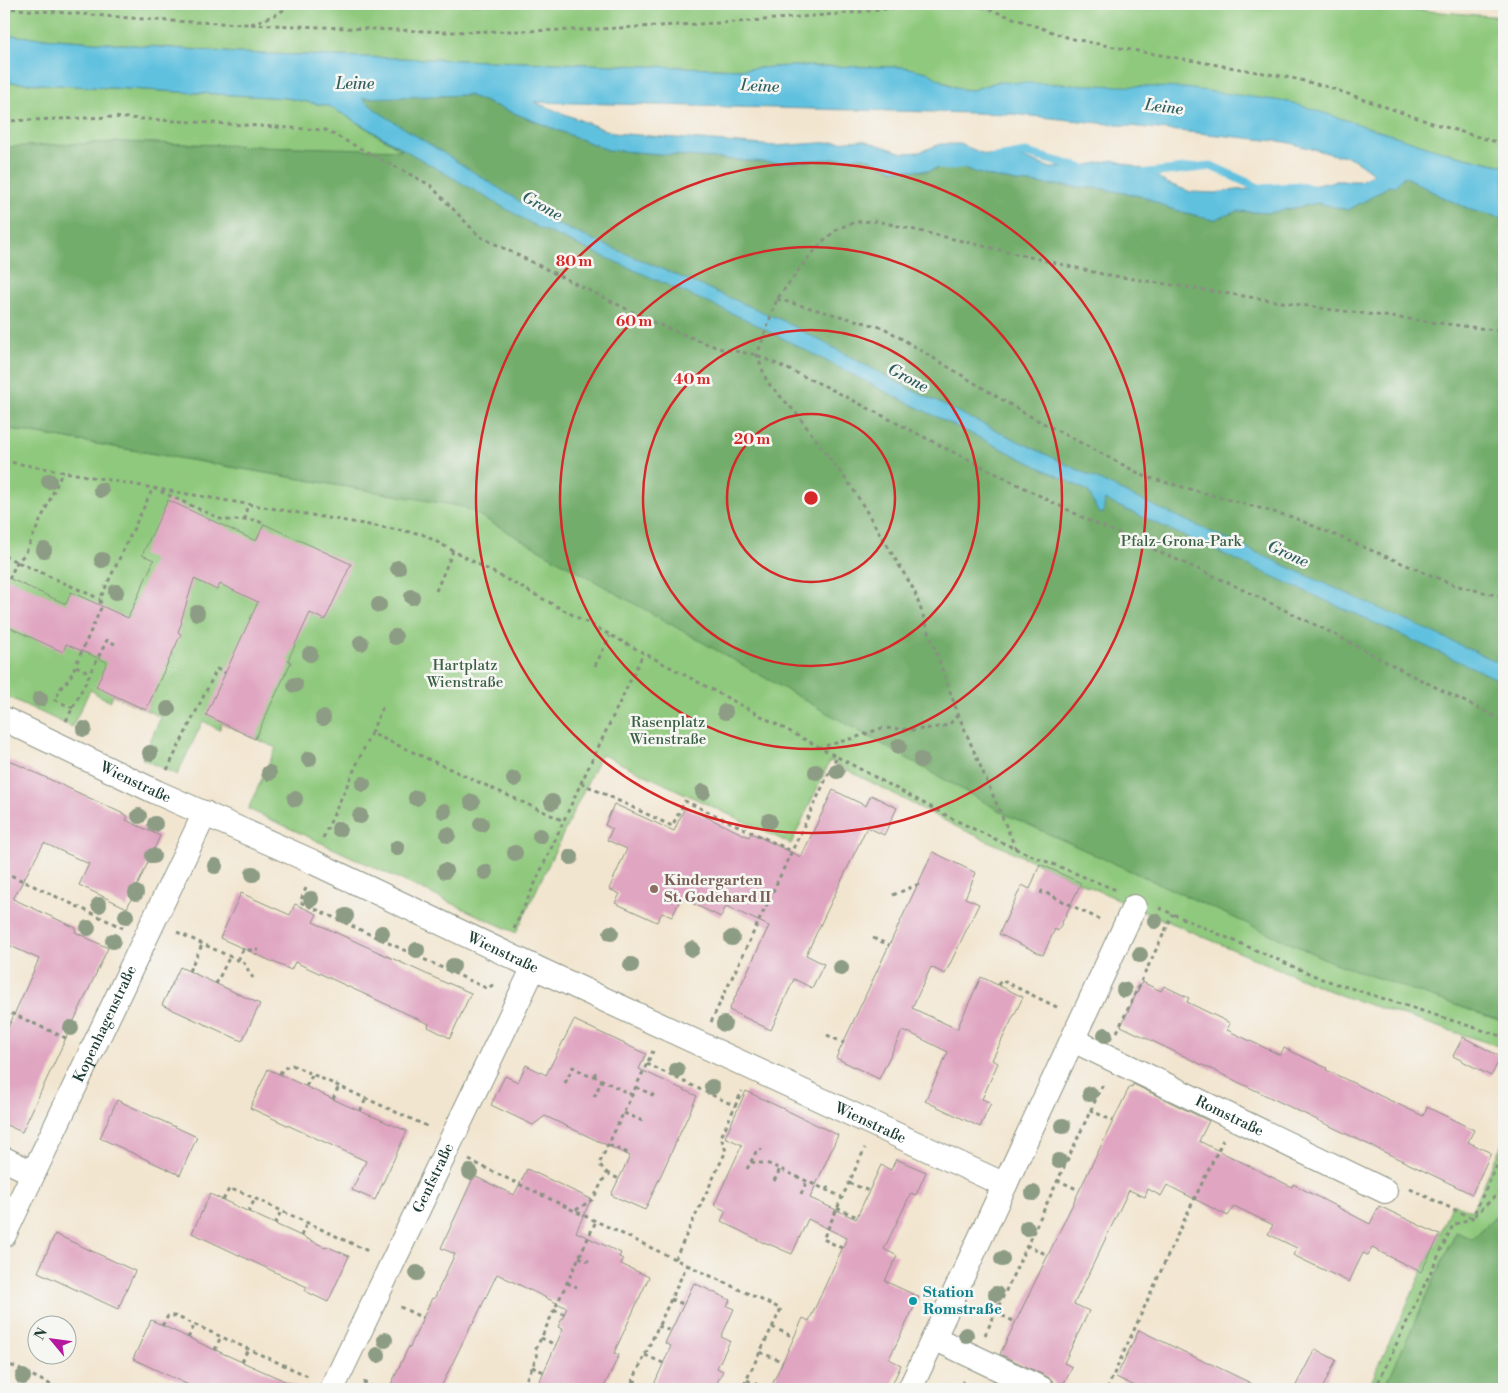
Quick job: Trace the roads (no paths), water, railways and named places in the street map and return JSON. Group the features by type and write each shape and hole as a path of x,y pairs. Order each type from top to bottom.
{"street":[{"name":"Wienstraße","path":"4,718 156,792 205,813 311,871 503,952 1005,1185"},
{"name":"Kopenhagenstraße","path":"4,1235 205,813"},
{"path":"910,1389 1137,902"},
{"name":"Genfstraße","path":"332,1388 534,967"},
{"name":"Romstraße","path":"1077,1029 1110,1057 1385,1191"},
{"path":"4,1159 33,1173"},
{"path":"934,1338 1042,1389"}],"water":[{"name":"Leine","path":"4,35 237,53 744,69 790,66 904,67 927,72 945,83 960,89 972,90 997,82 1184,88 1290,102 1448,153 1504,166 1504,218 1474,211 1442,197 1404,176 1395,186 1390,185 1348,210 1318,203 1269,213 1238,211 1213,220 1168,208 1145,197 1104,189 1017,182 992,177 966,170 958,161 928,171 893,169 864,157 777,163 608,150 468,95 362,98 377,111 554,223 784,321 908,388 1143,501 1504,665 1504,682 1105,500 1103,514 1098,512 1088,491 896,397 747,320 539,228 329,106 286,98 4,82","holes":["534,102 1012,114 1286,142 1345,156 1355,160 1373,173 1360,181 1335,181 1303,188 1264,188 1215,193 1191,192 1167,183 1146,170 1113,160 1078,167 1051,168 1027,159 984,154 960,144 941,144 919,152 903,153 863,140 776,146 613,133"]}],"waterway":[{"path":"991,159 1026,153 1088,170"},
{"path":"935,163 947,166 971,162"},
{"path":"1140,174 1211,166 1261,189 1296,187 1313,189"}],"place":[{"name":"Kindergarten St. Godehard II","path":"654,889"},
{"name":"Station Romstraße","path":"913,1301"}],"water label":[{"name":"Grone","path":"542,206"},
{"name":"Grone","path":"908,378"},
{"name":"Grone","path":"1288,554"}],"park label":[{"name":"Pfalz-Grona-Park","path":"1181,541"},
{"name":"Hartplatz Wienstraße","path":"465,674"},
{"name":"Rasenplatz Wienstraße","path":"668,730"}]}
